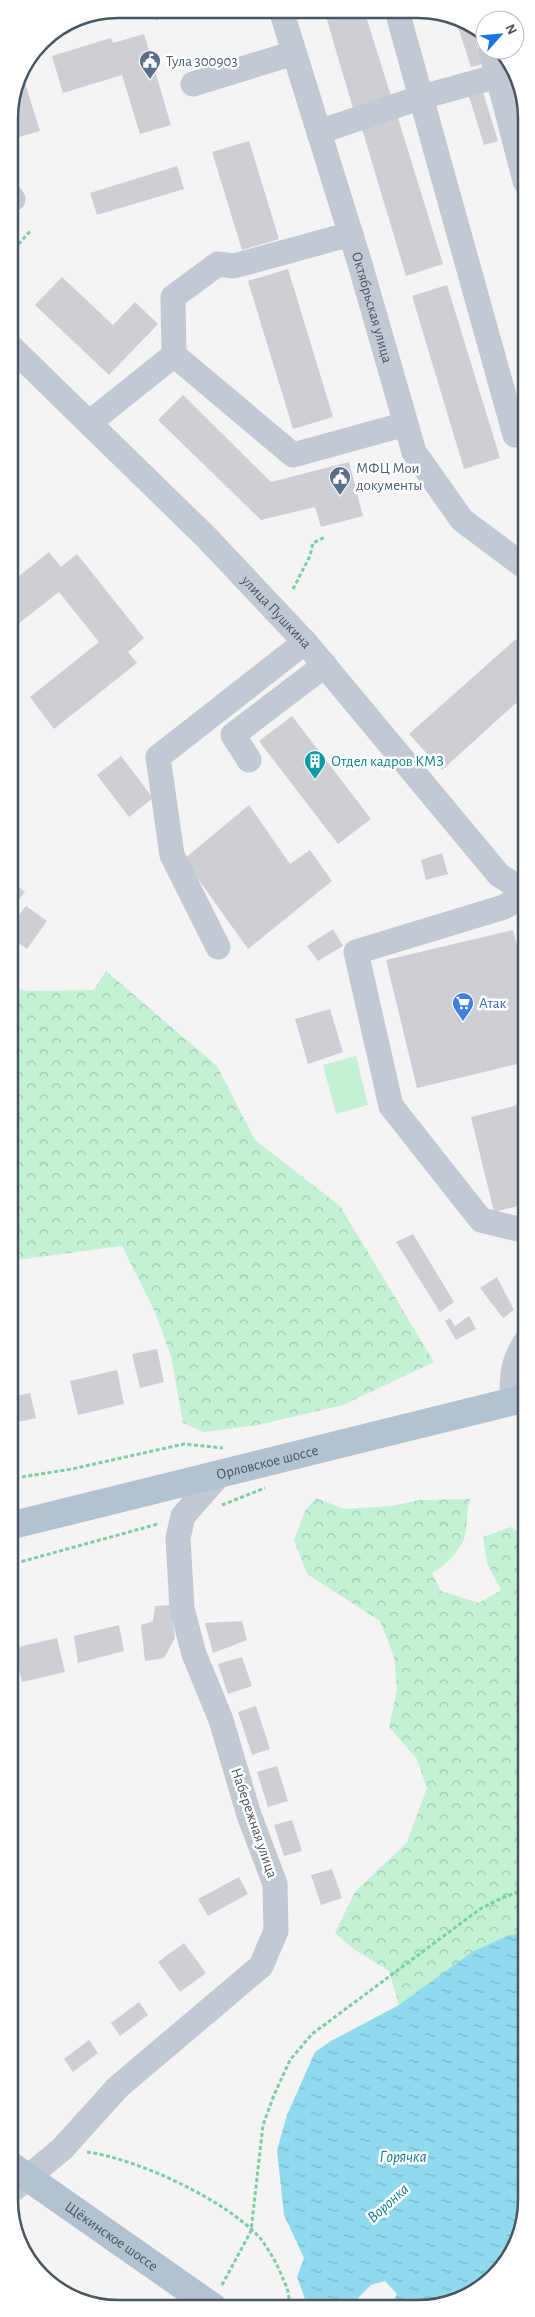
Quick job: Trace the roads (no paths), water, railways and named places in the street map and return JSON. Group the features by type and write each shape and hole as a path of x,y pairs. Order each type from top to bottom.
{"main road":[{"name":"Орловское шоссе","path":"18,1524 517,1400"},
{"name":"Щёкинское шоссе","path":"18,2179 211,2298"}],"street":[{"name":"Октябрьская улица","path":"283,18 351,234 414,452 462,520 518,561"},
{"path":"399,18 515,435"},
{"path":"193,84 294,53"},
{"path":"494,60 518,154"},
{"path":"319,132 422,97 498,76"},
{"path":"351,234 234,266 218,264 173,297 174,355 292,455 406,424"},
{"name":"улица Пушкина","path":"18,354 206,537 305,642 499,875 518,887"},
{"path":"90,423 174,355"},
{"path":"218,947 172,855 158,757 305,642"},
{"path":"249,760 233,735 325,665"},
{"path":"517,1229 481,1220 391,1106 356,952 504,907 518,898"},
{"path":"517,1353 512,1372 517,1394"},
{"name":"Набережная улица","path":"18,2177 62,2149 118,2088 261,1966 276,1931 275,1884 249,1815 221,1720 194,1654 182,1609 178,1538 183,1516 220,1475"}],"water":[{"name":"Горячка","path":"509,1935 517,1935 517,2206 516,2219 510,2238 501,2255 488,2270 468,2286 437,2298 394,2300 397,2294 385,2281 371,2285 356,2300 305,2300 297,2277 304,2258 284,2215 277,2150 287,2115 315,2052 331,2041 399,2005 472,1952"}],"place":[{"name":"Тула 300903","path":"150,80"},
{"name":"МФЦ Мои документы","path":"340,496"},
{"name":"Отдел кадров КМЗ","path":"315,780"},
{"name":"Атак","path":"463,1022"}],"water label":[{"name":"Воронка","path":"388,2203"}]}
